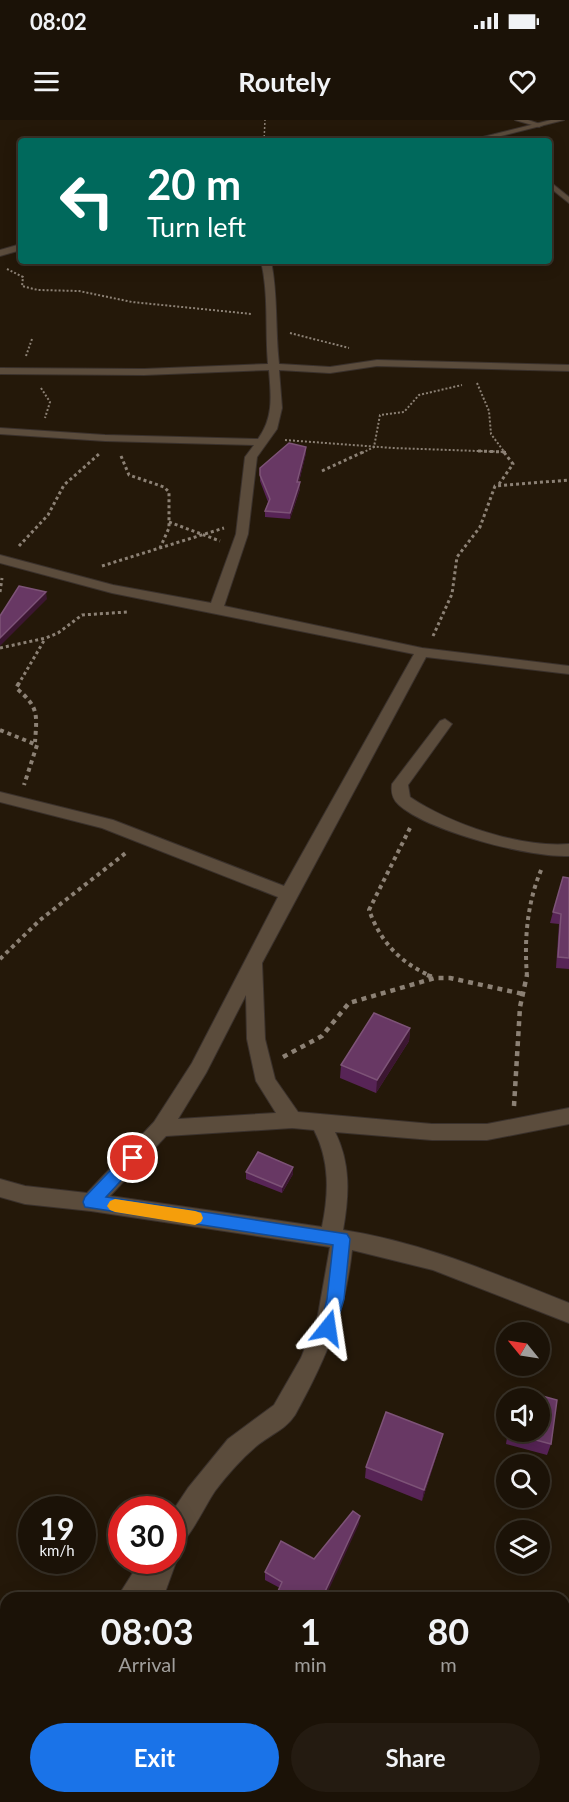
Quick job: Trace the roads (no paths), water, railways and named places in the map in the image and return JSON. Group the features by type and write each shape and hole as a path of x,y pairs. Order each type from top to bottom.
{"street":[{"path":"519,120 539,125"},
{"path":"485,138 560,120"},
{"path":"495,136 500,138"},
{"path":"552,186 569,201"},
{"path":"0,253 18,248"},
{"path":"216,608 244,522 251,457 271,429 277,408 270,323 272,288 267,264"},
{"path":"0,371 144,372 274,367 330,370 377,363 499,368 569,368"},
{"path":"0,431 104,439 260,442"},
{"path":"3,560 112,590 216,608 422,651 569,670"},
{"path":"91,1202 161,1128 199,1068 288,894 422,651"},
{"path":"445,724 400,784 399,793 404,801 487,837 551,851 569,850"},
{"path":"0,797 96,821 288,894"},
{"path":"254,960 253,1004 256,1039 266,1081 292,1120"},
{"path":"161,1128 292,1120 432,1132 512,1129 569,1116"},
{"path":"186,1512 216,1469 250,1435 281,1414 312,1362 328,1328 336,1299 338,1167 330,1141 319,1121"},
{"path":"0,1188 26,1196 91,1202 374,1244 435,1261 569,1313"},
{"path":"134,1592 147,1574"},
{"path":"152,1592 159,1574"}]}
